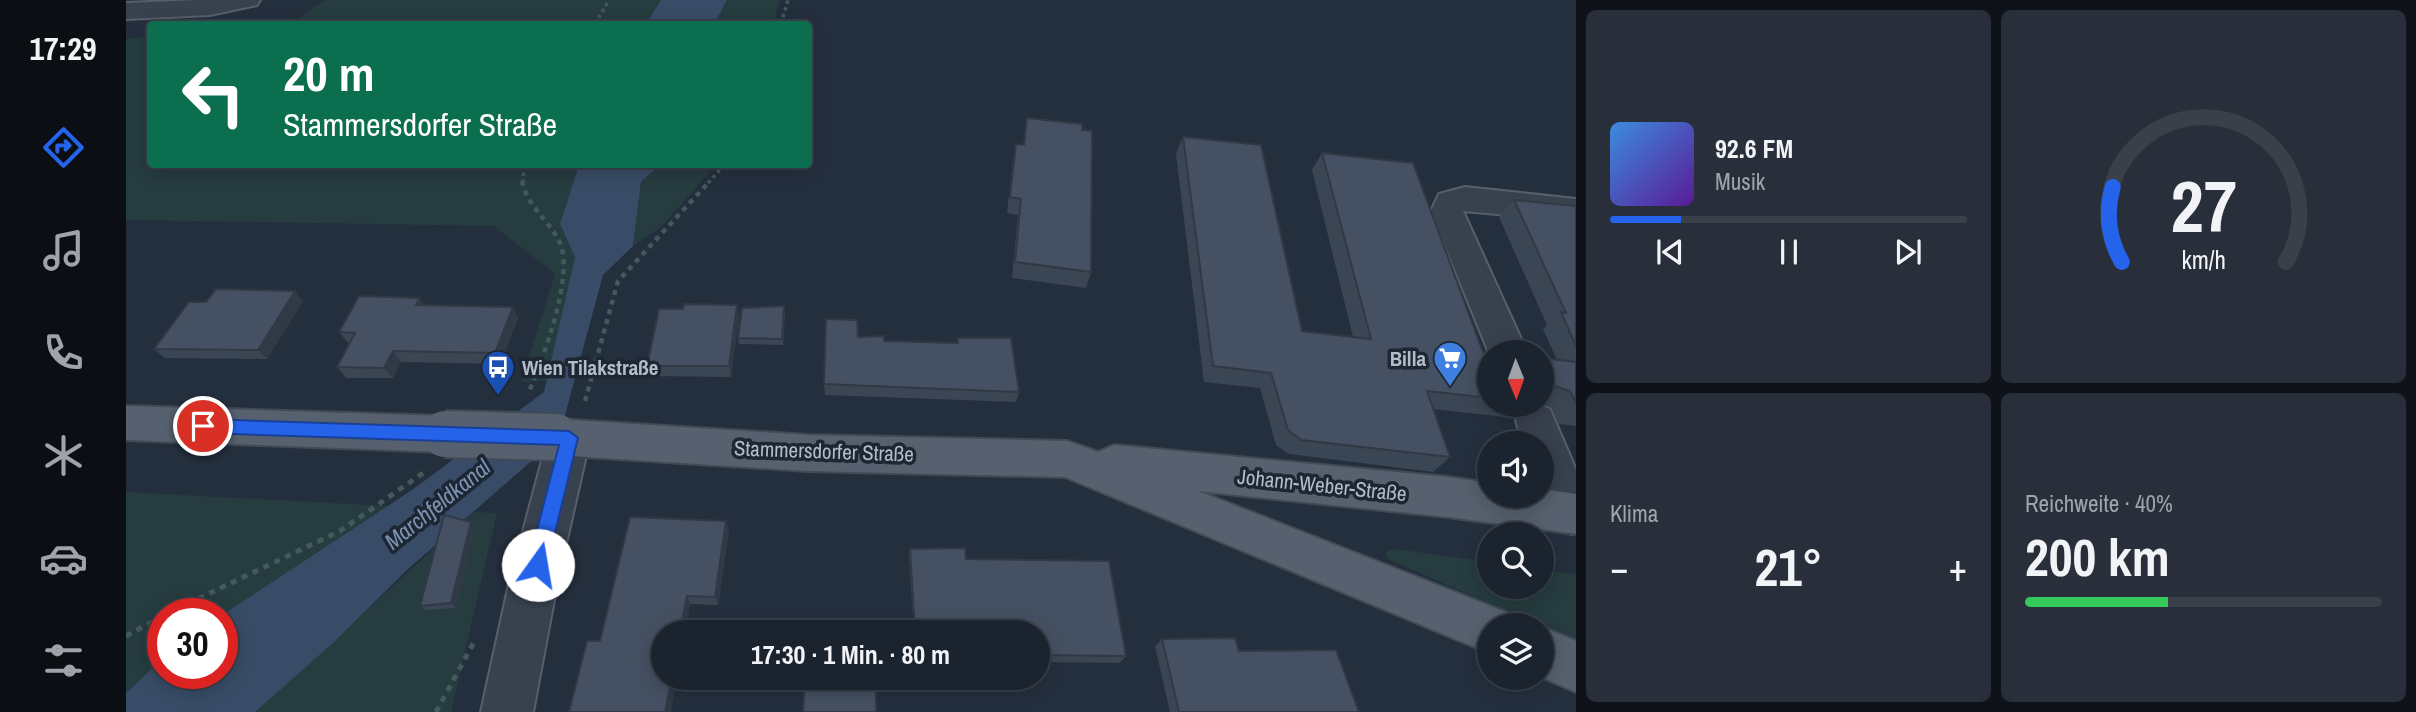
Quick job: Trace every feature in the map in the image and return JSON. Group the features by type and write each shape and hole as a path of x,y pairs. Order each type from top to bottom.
{"main road":[{"name":"Stammersdorfer Straße","path":"126,423 563,438 808,453 1067,459 1477,624"},
{"name":"Johann-Weber-Straße","path":"1067,459 1434,496 1574,514"},
{"path":"1554,657 1576,667"}],"street":[{"path":"136,7 209,6 248,0"},
{"path":"1503,340 1447,211 1451,202 1465,198 1576,210"},
{"path":"1536,421 1574,514"},
{"path":"507,712 563,438"}],"path":[{"path":"597,21 609,0"},
{"path":"781,21 788,0"},
{"path":"563,438 591,387 618,281 721,168"},
{"path":"126,636 147,625"}],"green space":[{"path":"325,0 661,0 648,21 286,21 296,20"},
{"path":"727,0 780,0 774,21 716,21"},
{"path":"147,36 147,168 578,168 560,224 575,256 548,381 521,382 555,274 494,226 126,220 126,39"},
{"path":"657,168 713,168 662,226 633,246 641,182"},
{"path":"126,492 388,506 238,604 238,598 147,598 147,673 126,693"},
{"path":"474,512 497,513 451,712 255,712"},
{"path":"1395,549 1477,560 1477,598 1388,559 1385,552"},
{"path":"1554,571 1576,574 1576,642 1554,632 1554,613 1510,613 1479,599 1554,599"}],"water":[{"path":"661,0 727,0 716,21 648,21"},
{"name":"Marchfeldkanal","path":"578,168 657,168 641,182 633,246 603,275 564,419 545,449 408,569 333,643 255,712 126,712 126,693 147,673 147,689 238,689 238,604 412,490 544,392 575,257 560,224"}],"building":[{"path":"1027,118 1082,124 1082,130 1092,131 1091,272 1015,262 1021,199 1010,197 1016,144 1024,145"},
{"path":"1183,137 1261,145 1302,331 1371,339 1322,153 1413,163 1479,340 1477,397 1427,391 1450,457 1301,440 1288,430 1271,373 1213,366"},
{"path":"1514,200 1576,206 1576,346 1561,312 1566,313"},
{"path":"216,289 295,291 258,350 154,349 189,302 206,302"},
{"path":"359,296 419,298 416,305 513,307 495,353 393,351 384,368 337,367 355,333 339,332"},
{"path":"684,304 737,305 729,366 647,366 659,309 683,309"},
{"path":"784,306 782,339 738,338 742,308"},
{"path":"826,319 857,320 858,337 884,336 884,341 958,343 958,338 1011,338 1019,392 824,384"},
{"path":"1554,359 1576,362 1576,403 1570,391 1555,386"},
{"path":"444,515 471,522 451,603 420,606"},
{"path":"630,517 726,521 715,597 687,596 682,620 651,620 651,690 669,690 665,712 569,712 587,641 600,641"},
{"path":"965,548 966,559 1109,561 1126,656 1050,655 1050,620 914,620 910,549"},
{"path":"1235,638 1239,651 1336,650 1359,712 1179,712 1162,639"},
{"path":"804,690 876,690 876,712 803,712"}],"place":[{"name":"Billa","path":"1450,388"},
{"name":"Wien Tilakstraße","path":"498,397"}],"route":[{"path":"203,426 569,438 538,565"}]}
